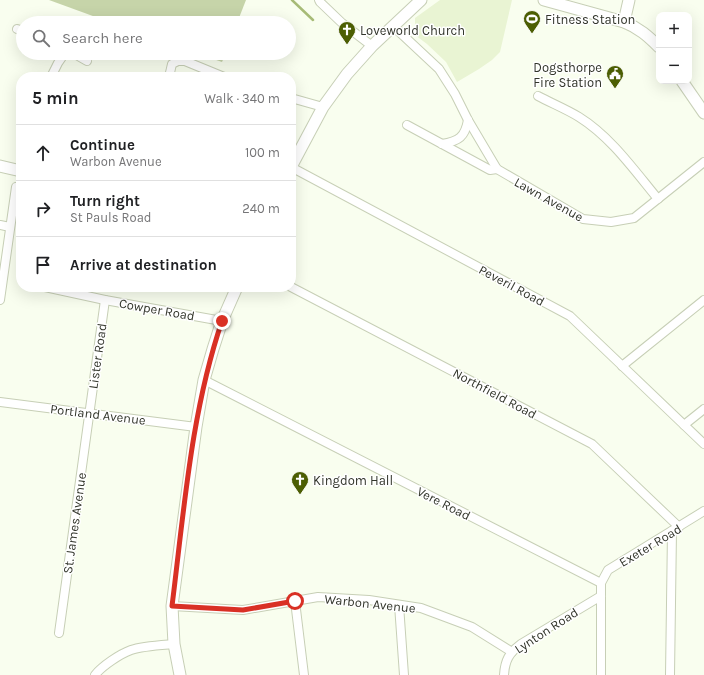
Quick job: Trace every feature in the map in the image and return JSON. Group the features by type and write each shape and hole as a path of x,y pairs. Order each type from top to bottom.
{"street":[{"path":"320,0 342,22 372,46"},
{"path":"296,158 323,107 347,74 392,26 421,0"},
{"path":"544,0 624,22 646,33 656,44"},
{"path":"624,22 629,0"},
{"name":"Lawn Avenue","path":"392,26 438,69 455,94 468,120 497,169 583,219 611,222 624,221 634,218 704,162"},
{"path":"54,72 60,60"},
{"path":"170,72 172,64 178,61 185,61 212,72"},
{"path":"684,84 704,113"},
{"path":"538,96 579,117 601,134 618,151 658,199"},
{"path":"296,99 323,107"},
{"path":"442,144 453,142 460,138 464,133 468,120"},
{"name":"Lawn Avenue","path":"407,125 490,170 497,169"},
{"path":"0,166 16,170"},
{"name":"Peveril Road","path":"296,170 570,316 704,444"},
{"path":"0,300 16,187"},
{"path":"0,225 10,227"},
{"name":"Northfield Road","path":"296,290 592,444 676,529"},
{"name":"Cowper Road","path":"68,292 222,321"},
{"path":"180,675 174,644 172,606 196,427 204,380 222,321 235,292"},
{"name":"Lister Road","path":"90,413 105,300"},
{"path":"622,366 704,300"},
{"name":"Vere Road","path":"204,380 601,583"},
{"name":"Portland Avenue","path":"0,402 196,427"},
{"path":"684,425 704,409"},
{"name":"St. James Avenue","path":"59,633 90,413"},
{"name":"Exeter Road","path":"601,583 608,570 704,511"},
{"path":"670,675 676,529"},
{"path":"601,583 601,675"},
{"name":"Lynton Road","path":"504,675 505,664 512,652 521,644 601,596"},
{"name":"Warbon Avenue","path":"172,606 243,610 318,597 369,600 421,608 472,627 512,652"},
{"path":"295,601 304,675"},
{"path":"399,605 404,675"},
{"path":"95,675 113,660 131,650 174,644"}],"shaded area":[{"path":"49,0 246,0 240,16 93,16"},
{"path":"440,0 512,0 500,52 492,60 457,82 446,62 415,35 415,18"}],"waterway":[{"path":"292,0 313,20"}],"place":[{"name":"Fitness Station","path":"532,34"},
{"name":"Loveworld Church","path":"347,45"},
{"name":"Dogsthorpe Fire Station","path":"615,89"},
{"name":"Kingdom Hall","path":"300,495"}],"route":[{"path":"222,321 204,380 184,506 172,606 243,610 295,601"}]}
